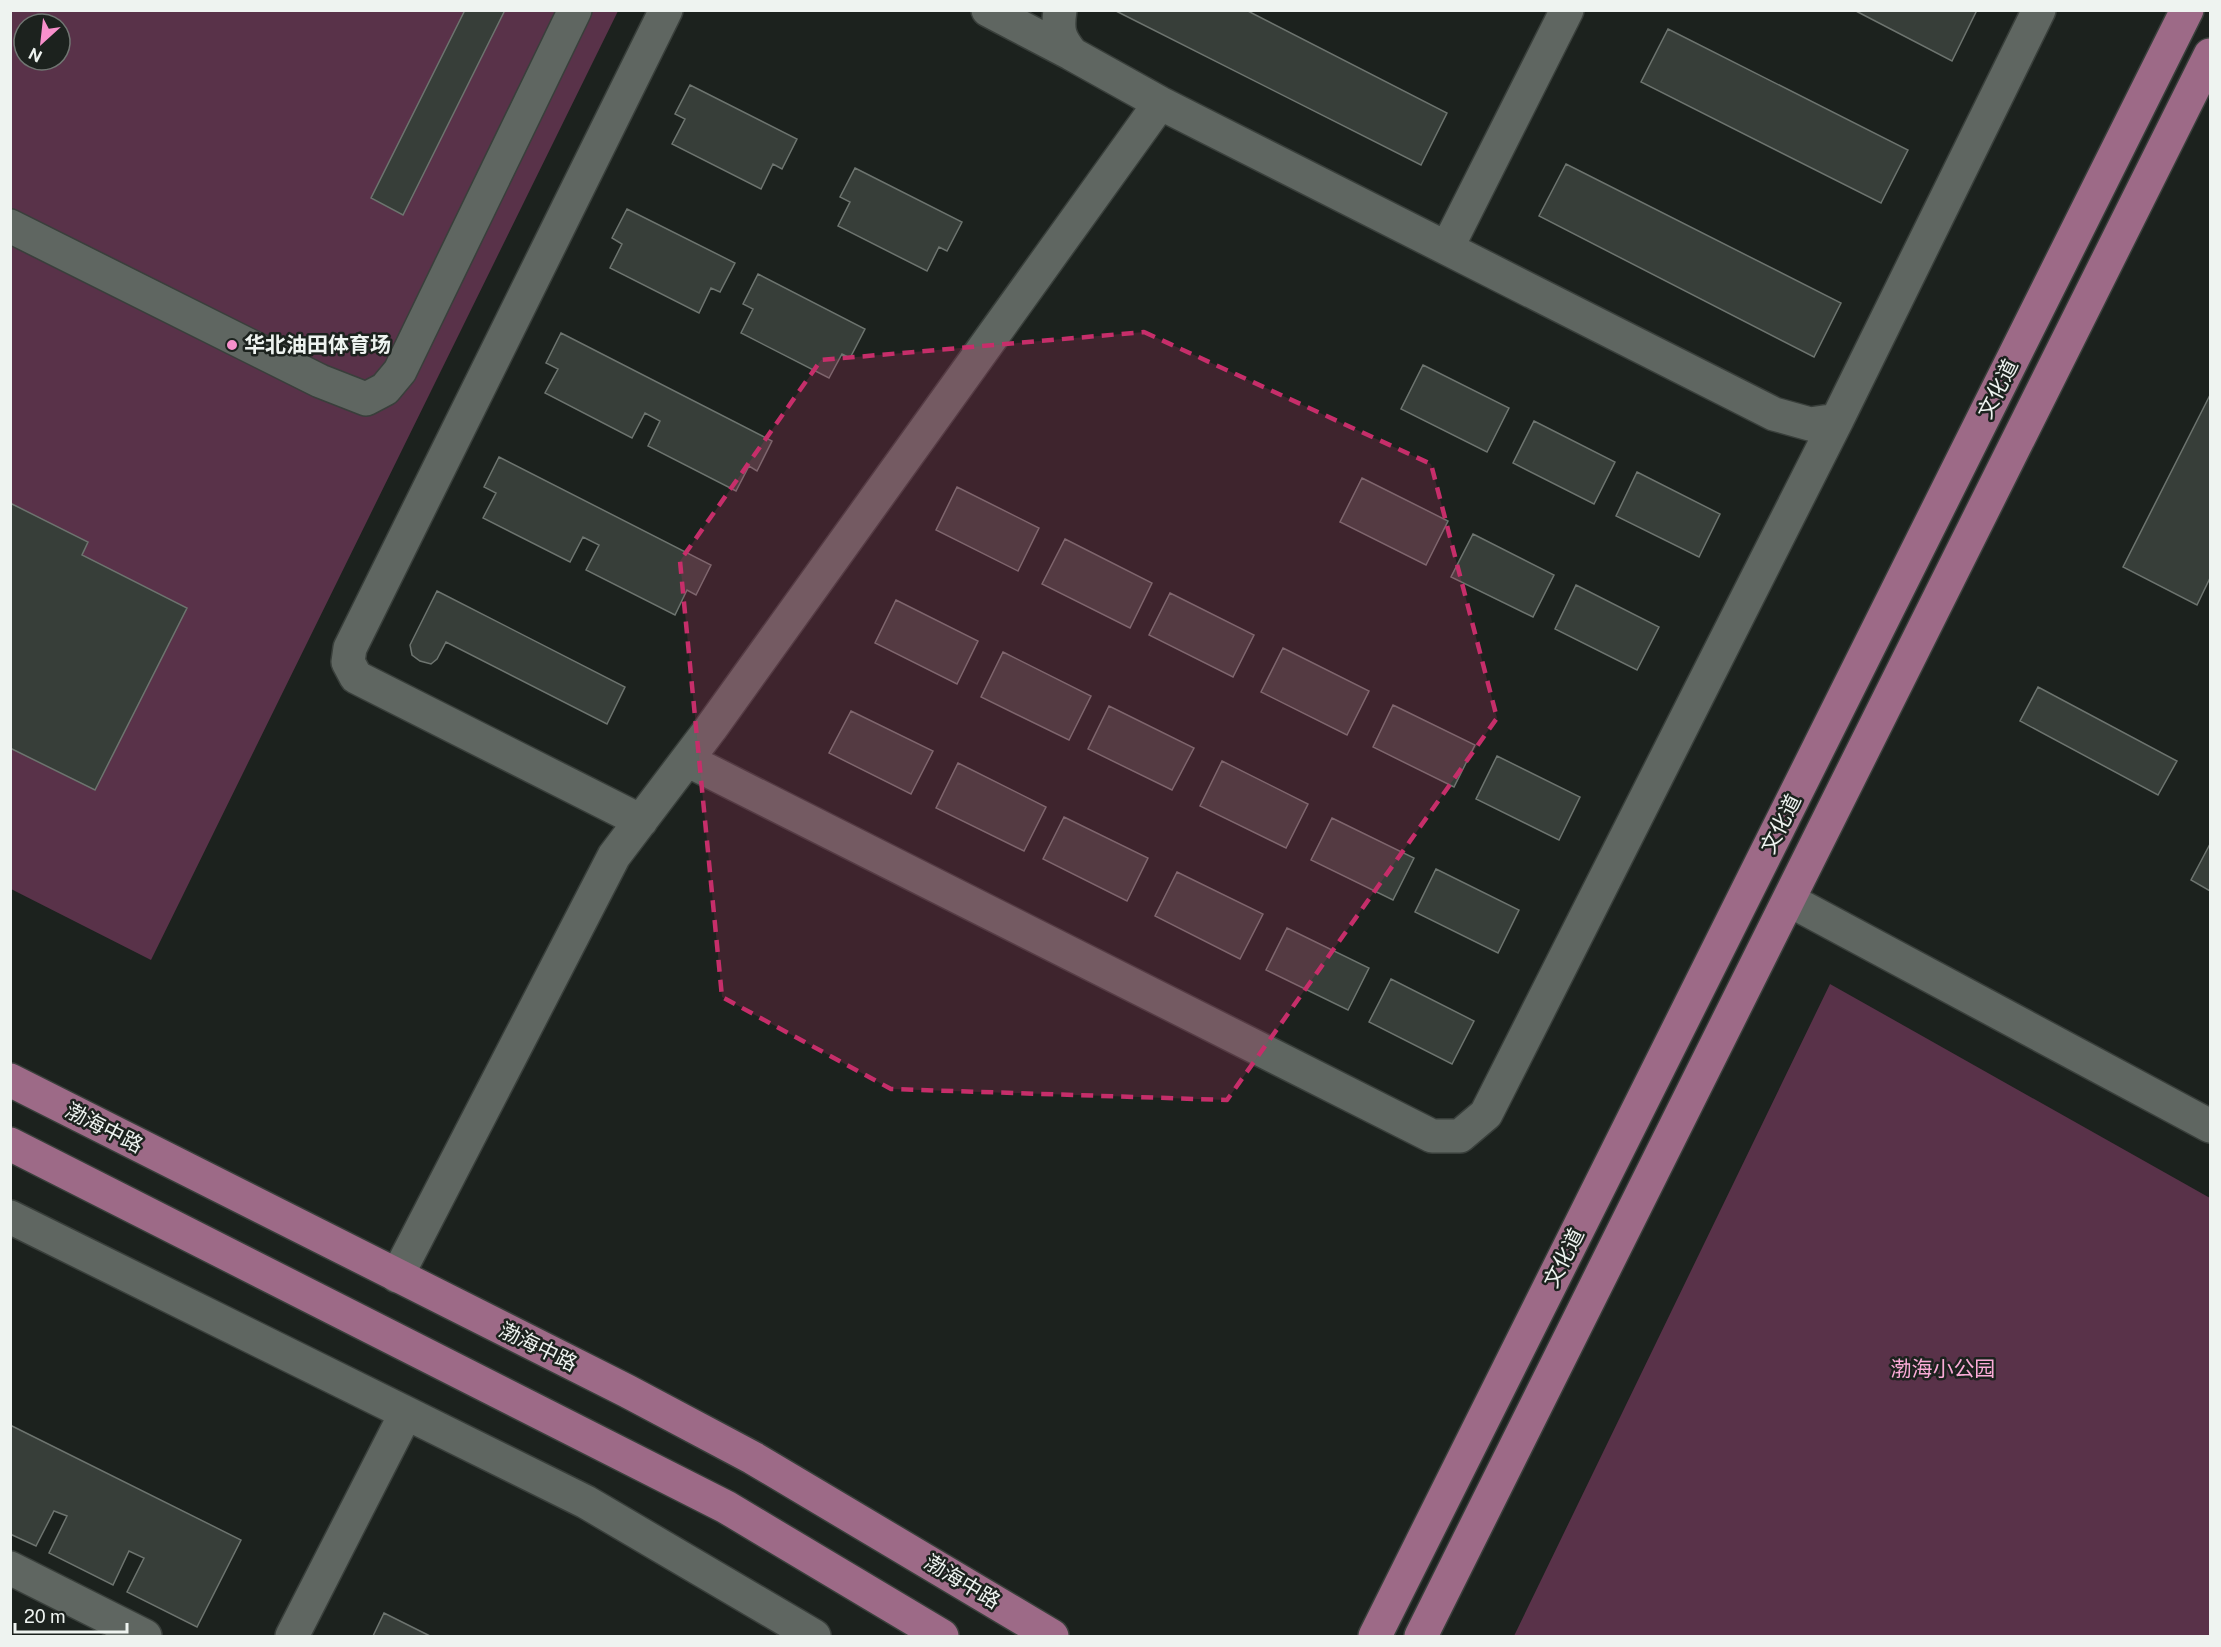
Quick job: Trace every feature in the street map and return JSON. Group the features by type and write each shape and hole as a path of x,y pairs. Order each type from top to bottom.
{"main road":[{"name":"文化道","path":"1376,1636 2187,10"},
{"name":"文化道","path":"1421,1636 2211,55"},
{"name":"渤海中路","path":"10,1080 627,1391 753,1458 1052,1636"},
{"path":"10,1144 726,1507 942,1636"}],"street":[{"path":"10,226 320,381 366,399 386,389 400,371 575,10"},
{"path":"640,821 356,677 348,662 350,648 666,10"},
{"path":"988,10 1160,103 1774,414 1810,424 1837,420"},
{"path":"1060,10 1058,26 1062,41 1072,54"},
{"path":"1447,248 1567,10"},
{"path":"687,760 1432,1137 1460,1136 1486,1114 1837,420 2039,10"},
{"path":"397,1276 614,856 687,760 1160,103"},
{"path":"1788,900 2211,1126"},
{"path":"10,1217 586,1502 814,1636"},
{"path":"292,1636 406,1413"},
{"path":"10,1568 145,1636"}],"highlighted area":[{"path":"1144,332 1431,464 1497,718 1227,1100 891,1089 722,997 680,561 821,360"}],"green space":[{"name":"华北油田体育场","path":"10,11 618,11 151,960 11,889"},
{"name":"渤海小公园","path":"1830,984 2210,1198 2210,1636 1514,1636"}],"building":[{"path":"465,10 505,10 403,215 371,198"},
{"path":"1114,10 1246,10 1447,113 1421,165"},
{"path":"1854,10 1977,10 1952,61"},
{"path":"1668,29 1908,150 1881,203 1641,82"},
{"path":"690,85 797,139 782,169 773,164 761,189 672,144 685,119 675,114"},
{"path":"1566,164 1841,303 1814,357 1539,216"},
{"path":"855,168 962,222 947,251 939,247 927,271 838,226 850,202 840,197"},
{"path":"627,209 735,263 720,292 711,288 699,313 610,268 622,244 612,238"},
{"path":"758,274 865,329 850,358 842,354 829,378 741,333 753,309 743,304"},
{"path":"561,333 772,441 757,471 749,466 736,491 648,446 660,421 645,413 632,438 545,393 558,369 546,363"},
{"path":"1423,365 1509,408 1487,452 1401,409"},
{"path":"2210,395 2210,578 2197,605 2123,567"},
{"path":"1534,421 1615,462 1594,504 1513,463"},
{"path":"499,457 711,565 696,595 687,590 675,615 586,570 599,545 583,537 570,562 483,518 496,493 484,487"},
{"path":"1637,472 1720,514 1699,557 1616,516"},
{"path":"1362,478 1448,521 1426,565 1340,522"},
{"path":"957,487 1039,528 1018,571 936,530"},
{"path":"10,503 88,542 82,555 187,608 95,790 10,748"},
{"path":"1473,534 1554,575 1533,617 1451,577"},
{"path":"1065,539 1152,583 1130,628 1042,584"},
{"path":"1576,585 1659,627 1637,670 1555,629"},
{"path":"437,591 625,687 607,724 446,642 437,659 431,664 420,661 412,655 410,645"},
{"path":"1170,593 1254,635 1233,677 1149,635"},
{"path":"896,600 978,641 957,684 875,643"},
{"path":"1283,648 1369,691 1347,735 1261,692"},
{"path":"1003,652 1091,696 1069,740 981,697"},
{"path":"2038,687 2177,761 2158,795 2020,721"},
{"path":"1393,705 1475,745 1454,787 1373,747"},
{"path":"1109,706 1194,748 1172,790 1088,749"},
{"path":"851,711 933,751 911,794 829,753"},
{"path":"1497,756 1580,797 1559,840 1476,799"},
{"path":"1222,761 1308,804 1286,848 1200,806"},
{"path":"958,763 1046,807 1024,851 936,808"},
{"path":"1064,817 1148,858 1127,901 1043,859"},
{"path":"1332,818 1414,858 1393,900 1311,860"},
{"path":"2210,844 2210,891 2191,880"},
{"path":"1436,869 1519,910 1498,953 1415,912"},
{"path":"1177,872 1263,914 1240,959 1155,916"},
{"path":"1287,928 1369,968 1348,1010 1266,970"},
{"path":"1391,979 1474,1021 1452,1064 1369,1022"},
{"path":"10,1425 241,1540 197,1627 127,1592 144,1558 129,1551 113,1585 49,1553 67,1516 54,1511 36,1546 10,1534"},
{"path":"384,1613 430,1636 373,1636"}],"place":[{"name":"华北油田体育场","path":"232,345"}]}
